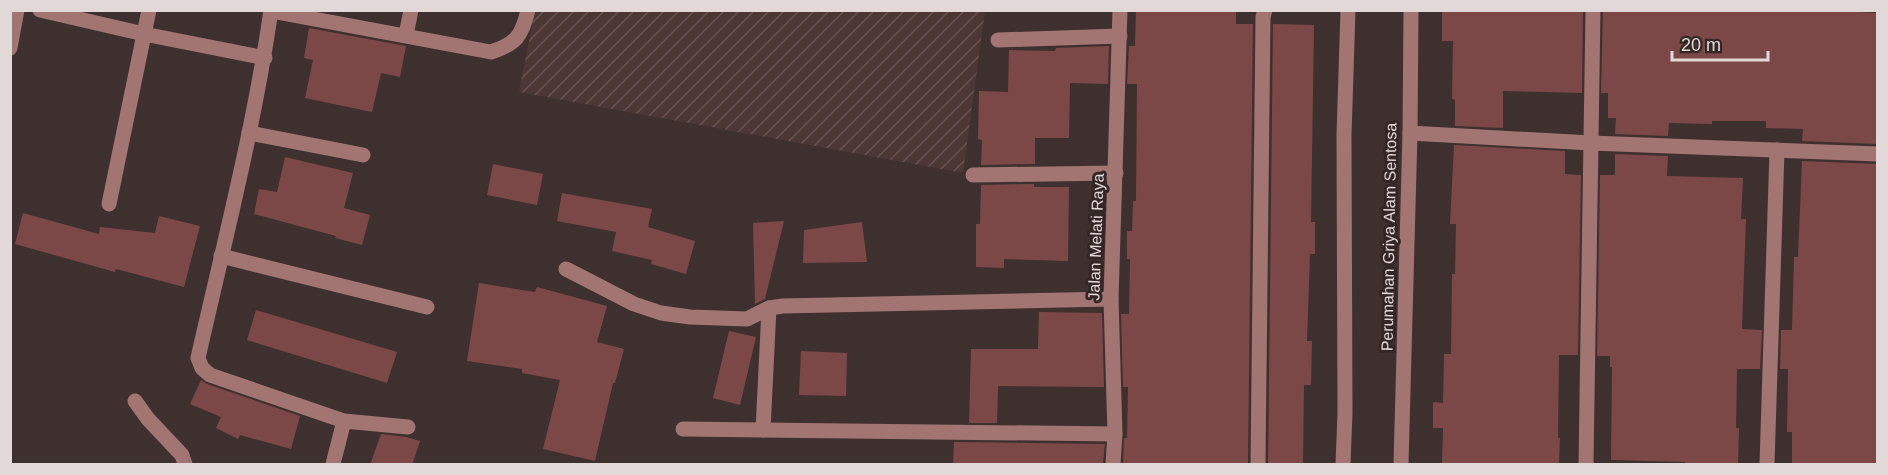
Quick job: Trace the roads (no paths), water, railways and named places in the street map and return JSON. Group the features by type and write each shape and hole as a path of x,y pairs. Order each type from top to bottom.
{"street":[{"path":"10,48 17,10"},
{"path":"40,10 265,58"},
{"path":"109,204 149,10"},
{"path":"406,35 411,10"},
{"path":"408,427 344,421 210,375 202,368 198,358 265,58 271,11 491,52 509,46 522,32 528,10"},
{"name":"Jalan Melati Raya","path":"1113,465 1111,299 1120,10"},
{"path":"1258,465 1263,17 1265,10"},
{"path":"1343,465 1345,413 1344,135 1348,10"},
{"name":"Perumahan Griya Alam Sentosa","path":"1401,465 1411,10"},
{"path":"1586,465 1593,10"},
{"path":"998,40 1120,36"},
{"path":"1410,132 1591,143 1878,154"},
{"path":"249,133 363,155"},
{"path":"1767,465 1777,150"},
{"path":"974,175 1116,173"},
{"path":"221,256 428,308"},
{"path":"566,269 634,304 661,313 690,317 747,319 769,308 1111,299"},
{"path":"763,430 769,308"},
{"path":"135,401 148,419 182,455 185,465"},
{"path":"333,465 344,421"},
{"path":"683,429 1114,434"}]}
